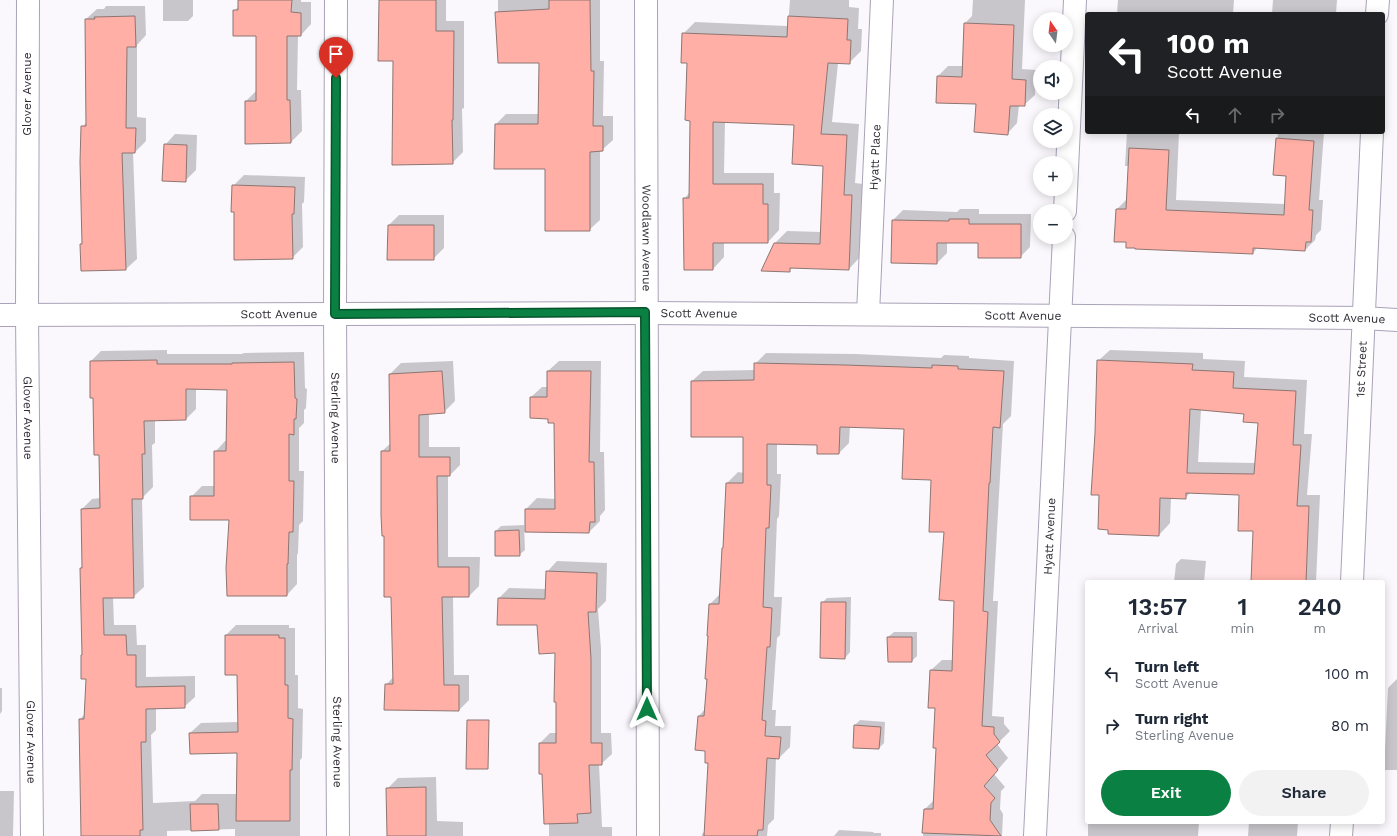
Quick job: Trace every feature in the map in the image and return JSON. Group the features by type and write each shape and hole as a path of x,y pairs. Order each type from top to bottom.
{"street":[{"name":"Glover Avenue","path":"28,0 27,315 32,836"},
{"name":"Sterling Avenue","path":"336,0 335,314 338,836"},
{"name":"Woodlawn Avenue","path":"646,0 645,312 648,836"},
{"name":"Hyatt Place","path":"868,314 882,0"},
{"path":"1065,204 1075,0"},
{"path":"1377,12 1378,0"},
{"name":"1st Street","path":"1352,580 1372,134"},
{"name":"Hyatt Avenue","path":"1035,836 1064,244"},
{"name":"Scott Avenue","path":"0,315 645,312 1363,318 1397,320"},
{"path":"1341,836 1342,824"}],"building":[{"path":"238,0 292,0 291,12 301,13 301,36 287,36 287,100 290,100 291,143 245,144 245,101 256,101 256,36 233,36 233,10 238,10"},
{"path":"379,0 436,0 436,31 454,31 452,120 453,164 392,165 393,61 378,61"},
{"path":"549,0 590,0 591,71 594,71 593,126 603,126 603,151 590,152 590,231 545,231 545,169 494,169 495,124 538,124 539,63 498,63 495,12 549,9"},
{"path":"135,16 136,47 127,47 126,128 136,128 135,153 122,153 126,270 81,271 80,244 82,244 80,162 81,126 86,126 85,19 95,19 94,17"},
{"path":"788,16 848,19 847,40 851,40 850,64 828,63 821,134 847,135 844,195 852,195 849,270 790,268 790,272 761,271 774,243 820,244 823,166 792,164 794,125 713,122 713,184 763,184 763,204 768,204 768,243 713,243 713,270 684,270 683,198 689,198 690,121 685,120 687,63 681,63 682,33 787,37"},
{"path":"964,23 1014,25 1012,79 1026,80 1025,106 1010,106 1008,135 974,132 976,104 936,103 937,76 962,77"},
{"path":"1276,138 1314,141 1309,210 1313,210 1311,242 1306,242 1305,251 1253,248 1253,254 1135,249 1126,248 1126,242 1114,242 1116,209 1126,209 1129,148 1169,150 1166,210 1284,215 1286,176 1273,175"},
{"path":"164,144 187,145 186,182 162,181"},
{"path":"232,185 295,187 294,214 292,214 293,259 234,260 234,212 231,212"},
{"path":"949,219 969,219 969,224 1021,224 1021,258 978,258 978,243 937,243 937,264 891,263 892,220 949,221"},
{"path":"388,225 434,225 434,260 387,260"},
{"path":"157,360 157,364 294,362 295,398 297,399 296,419 294,419 294,435 289,434 289,481 294,481 293,532 289,532 287,596 227,596 226,568 229,520 190,520 190,496 214,496 214,451 226,451 227,390 186,389 186,420 144,421 145,454 142,454 143,499 132,499 134,598 103,598 104,635 126,635 127,655 136,655 136,687 185,686 185,708 146,709 146,742 141,742 143,830 140,830 140,836 81,836 79,719 84,719 86,679 81,679 81,509 100,508 99,455 94,455 93,398 90,398 90,361"},
{"path":"1097,360 1193,364 1192,370 1234,372 1233,388 1296,391 1293,445 1301,445 1297,506 1309,506 1306,580 1251,580 1253,531 1238,531 1239,495 1186,493 1186,499 1160,498 1159,536 1108,534 1108,530 1098,529 1099,495 1091,495 1095,433","holes":["1190,409 1244,414 1243,422 1258,423 1254,474 1187,473"]},
{"path":"754,363 932,368 932,365 958,366 958,369 1004,371 1000,428 993,427 989,483 983,611 988,612 982,726 994,727 994,734 1000,742 986,755 998,770 984,786 995,798 991,803 990,820 1001,836 922,833 924,809 933,809 936,748 933,748 935,708 928,708 930,670 952,671 954,601 939,600 944,532 929,532 931,480 902,479 904,429 840,427 839,454 817,454 817,445 767,444 767,485 771,485 769,528 766,528 763,607 772,608 770,647 767,647 762,720 766,721 765,736 781,737 779,759 767,758 763,830 758,830 757,836 704,836 708,763 705,763 705,751 695,750 698,716 704,716 707,679 705,679 709,604 719,604 726,483 743,483 743,437 691,437 691,381 754,380"},
{"path":"442,371 445,413 419,415 419,457 450,457 450,476 437,476 438,567 469,567 469,597 442,597 444,685 459,685 459,711 384,710 385,684 393,684 391,597 384,597 384,536 382,536 381,515 381,451 390,451 389,374"},
{"path":"547,371 591,371 589,462 594,462 595,522 590,522 589,533 525,532 525,509 555,509 554,423 548,423 548,419 530,418 530,397 547,397"},
{"path":"519,530 520,556 495,556 495,531"},
{"path":"546,571 597,573 596,612 588,612 591,659 591,743 602,743 602,765 589,765 591,813 577,814 578,823 544,824 542,774 539,774 539,743 556,743 556,702 554,702 555,653 539,654 537,625 497,625 498,598 545,599"},
{"path":"821,602 846,602 845,659 820,658"},
{"path":"225,635 279,635 279,638 285,638 285,685 288,685 288,718 293,719 292,770 290,770 290,821 236,821 237,753 190,754 189,733 238,732 237,675 225,675"},
{"path":"887,637 912,637 912,662 888,662"},
{"path":"467,720 489,720 488,769 466,769"},
{"path":"854,725 881,727 879,749 853,748"},
{"path":"426,787 426,836 387,836 386,788"},
{"path":"190,804 218,804 219,830 191,831"}],"route":[{"path":"336,78 335,314 645,312 647,709"}]}
